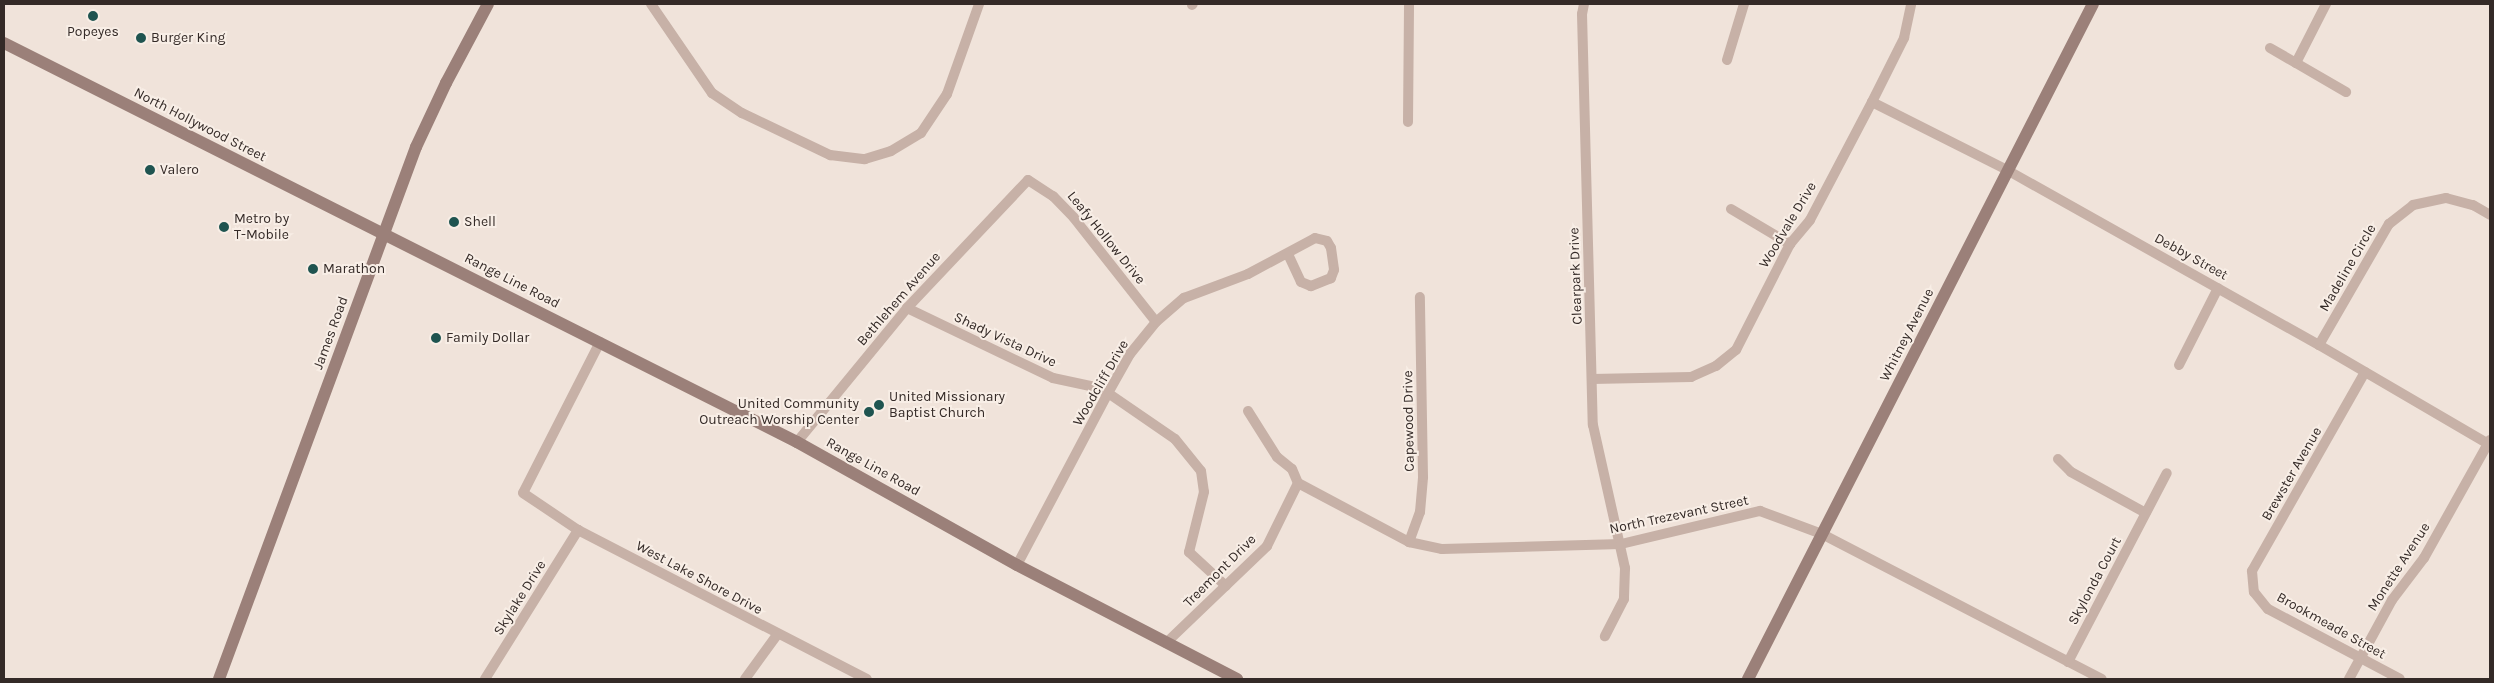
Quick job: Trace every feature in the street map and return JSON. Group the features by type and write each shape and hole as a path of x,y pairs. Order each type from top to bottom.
{"main road":[{"name":"James Road","path":"219,679 428,119 488,4"},
{"name":"Whitney Avenue","path":"1748,679 2093,4"},
{"name":"North Hollywood Street","path":"4,43 384,234"},
{"name":"Range Line Road","path":"384,234 797,442 1017,565 1238,679"}],"street":[{"path":"651,4 712,93 742,113 830,154 865,159 890,151 921,133 947,94 979,4"},
{"path":"1408,122 1409,4"},
{"name":"Clearpark Drive","path":"1584,4 1582,14 1594,425 1625,568 1624,599 1605,636"},
{"path":"1727,60 1744,4"},
{"name":"Woodvale Drive","path":"1592,379 1690,377 1716,366 1736,350 1790,244 1810,220 1872,102 1904,38 1911,4"},
{"path":"2296,63 2326,4"},
{"path":"2270,48 2346,92"},
{"name":"Debby Street","path":"1872,102 2008,170 2489,443"},
{"name":"Bethlehem Avenue","path":"797,442 907,308 1028,180"},
{"name":"Leafy Hollow Drive","path":"1028,180 1053,196 1074,218 1156,322"},
{"name":"Madeline Circle","path":"2319,345 2389,224 2414,205 2446,198 2473,205 2490,215"},
{"path":"1731,209 1790,244"},
{"name":"Woodcliff Drive","path":"1017,565 1130,354 1156,322 1184,298 1248,274 1315,238 1326,241 1331,248 1334,270 1331,278 1311,286 1301,282 1288,254"},
{"path":"2179,365 2218,288"},
{"name":"Capewood Drive","path":"1409,542 1420,512 1423,477 1420,297"},
{"name":"Shady Vista Drive","path":"907,308 1053,378 1095,387 1108,393 1175,439 1201,470 1204,492 1189,552 1226,586"},
{"name":"West Lake Shore Drive","path":"600,342 523,493 578,530 777,635 867,679"},
{"name":"Brewster Avenue","path":"2254,592 2252,571 2365,372"},
{"path":"1248,411 1276,457 1292,469 1298,483"},
{"name":"Monette Avenue","path":"2349,679 2392,600 2424,558 2489,443"},
{"path":"2058,459 2071,472 2146,512"},
{"name":"Skylonda Court","path":"2068,662 2167,472"},
{"name":"North Trezevant Street","path":"1298,483 1409,542 1442,549 1621,544 1760,511 1822,534 2102,679"},
{"name":"Treemont Drive","path":"1166,643 1267,546 1298,483"},
{"name":"Skylake Drive","path":"485,679 578,530"},
{"name":"Brookmeade Street","path":"2254,592 2268,609 2400,679"},
{"path":"745,679 777,635"}],"place":[{"name":"Popeyes","path":"93,16"},
{"name":"Burger King","path":"141,38"},
{"name":"Valero","path":"150,170"},
{"name":"Shell","path":"454,222"},
{"name":"Metro by T-Mobile","path":"224,227"},
{"name":"Marathon","path":"313,269"},
{"name":"Family Dollar","path":"436,338"},
{"name":"United Missionary Baptist Church","path":"879,405"},
{"name":"United Community Outreach Worship Center","path":"869,412"}]}
